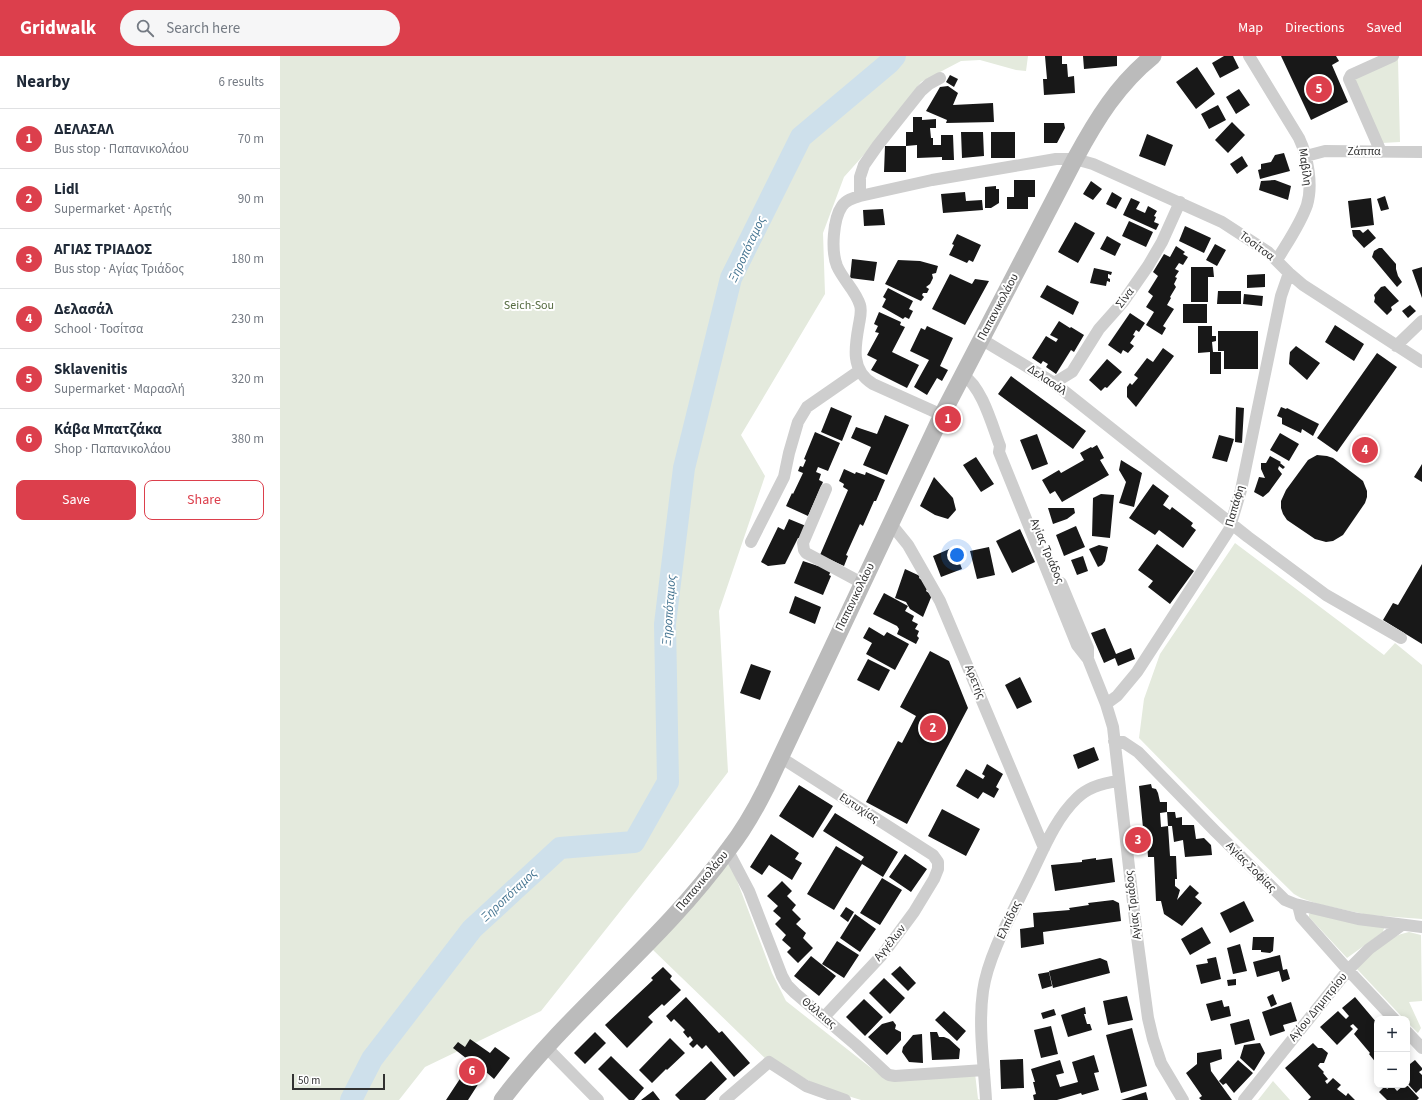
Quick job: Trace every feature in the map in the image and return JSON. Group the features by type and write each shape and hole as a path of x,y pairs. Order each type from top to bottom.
{"main road":[{"name":"Παπανικολάου","path":"502,1100 546,1047 659,931 696,890 728,851 753,813 942,415 1075,159 1098,117 1116,92 1131,75 1153,56"}],"street":[{"name":"Μαβίλη","path":"1248,56 1300,138 1306,156 1309,182 1307,203 1298,223 1277,260"},
{"path":"1381,152 1349,79 1351,75 1393,56"},
{"path":"860,196 861,172 869,158 921,91 929,84 940,78"},
{"name":"Ζάππα","path":"1306,156 1321,152 1422,152"},
{"name":"Τοσίτσα","path":"859,371 856,361 856,352 860,306 838,266 835,257 834,240 836,223 842,205 849,200 860,196 932,180 1046,160 1075,159 1101,167 1209,215 1232,227 1268,252 1289,273 1304,285 1422,362"},
{"name":"Σίνα","path":"1054,383 1072,372 1099,329 1123,302 1148,266 1162,242 1180,202"},
{"name":"Παπάφη","path":"1106,704 1117,696 1137,672 1224,539 1232,523 1244,476 1281,296 1289,273"},
{"path":"1396,346 1422,320"},
{"name":"Δελασάλ","path":"981,339 1054,383 1248,537 1326,595 1401,638"},
{"path":"751,542 784,477 798,422 807,407 859,371 864,378 873,384 942,415"},
{"name":"Αγίας Τριάδος","path":"963,375 969,379 978,390 1000,446 999,452 1077,645 1088,659 1106,704 1113,727 1118,781 1148,1018 1161,1063 1183,1100"},
{"path":"826,489 804,540 804,550 862,584"},
{"name":"Αρετής","path":"891,524 908,545 940,601 1044,848"},
{"name":"Αγίας Σοφίας","path":"1114,741 1123,742 1138,752 1288,902 1358,919 1422,927"},
{"name":"Ευτυχίας","path":"780,757 937,858"},
{"name":"Ελπίδας","path":"987,1100 981,1014 984,983 993,954 1044,848 1062,816 1076,798 1083,793 1094,787 1118,781"},
{"name":"Θάλειας","path":"728,851 749,891 785,981 795,993 824,1016 889,1075 895,1076 984,1070"},
{"name":"Αγγέλων","path":"824,1016 872,966 904,927 934,879 938,869 937,858"},
{"path":"1298,905 1301,917 1391,1016"},
{"name":"Αγίου Δημητρίου","path":"1244,1100 1348,970 1369,949 1402,925"},
{"path":"1410,1035 1422,1048"},
{"path":"546,1047 598,1100"},
{"path":"725,1100 769,1062 806,1086 844,1100"}],"green space":[{"name":"Seich-Sou","path":"280,56 1028,56 1026,71 1016,70 980,60 961,61 921,82 878,139 844,177 823,233 825,294 741,435 765,476 719,611 728,772 672,846 541,1011 425,1067 399,1100 280,1100"},
{"path":"1398,59 1400,142 1382,143 1353,79"},
{"path":"1235,543 1384,655 1395,643 1422,665 1422,919 1368,915 1318,904 1294,894 1139,738 1144,699 1160,654"},
{"path":"728,861 733,870 772,973 786,1001 880,1075 975,1073 978,1099 981,1100 861,1100 822,1088 795,1073 769,1062 652,949"},
{"path":"1310,913 1384,928 1383,932 1347,958 1309,917"},
{"path":"1409,932 1421,935 1422,1001 1409,1002 1421,1028 1418,1033 1410,1025 1410,1016 1401,1016 1357,969 1380,946 1401,934"},
{"path":"1273,1081 1290,1100 1258,1100"}],"building":[{"path":"1045,56 1062,56 1062,64 1067,64 1068,77 1074,76 1075,93 1044,95 1043,79 1047,79"},
{"path":"1083,56 1117,56 1117,66 1084,69"},
{"path":"1224,56 1233,56 1239,68 1220,78 1212,63"},
{"path":"1281,56 1336,56 1339,61 1332,65 1348,102 1311,120"},
{"path":"1197,67 1215,94 1196,109 1176,82"},
{"path":"950,75 958,79 954,87 946,82"},
{"path":"948,86 958,93 953,105 993,103 994,122 946,123 947,120 926,111 940,87"},
{"path":"1239,89 1250,105 1236,114 1226,97"},
{"path":"1218,105 1226,120 1209,129 1201,114"},
{"path":"913,117 922,117 922,120 936,119 936,128 930,128 931,138 933,138 933,145 941,145 941,135 953,135 954,160 942,160 942,157 917,158 917,145 906,146 906,132 913,132"},
{"path":"1232,122 1245,135 1228,153 1215,140"},
{"path":"1044,123 1064,123 1065,128 1057,143 1044,143"},
{"path":"961,132 983,132 984,156 962,158"},
{"path":"991,132 1015,132 1015,158 991,158"},
{"path":"1147,134 1173,145 1165,166 1139,156"},
{"path":"885,146 906,146 906,172 884,172"},
{"path":"1284,153 1290,171 1260,179 1258,170 1261,169 1261,164 1271,162 1275,155"},
{"path":"1242,156 1248,166 1237,174 1230,164"},
{"path":"1014,180 1035,180 1035,197 1028,197 1028,209 1007,209 1007,197 1014,197"},
{"path":"1275,180 1291,186 1288,200 1259,190 1261,181"},
{"path":"1091,181 1102,189 1093,200 1083,194"},
{"path":"996,186 996,189 999,189 999,203 991,208 985,208 985,187"},
{"path":"965,192 966,201 982,200 983,210 943,213 941,194"},
{"path":"1112,192 1122,198 1116,209 1106,204"},
{"path":"1385,196 1389,209 1381,211 1377,199"},
{"path":"1131,198 1140,202 1136,209 1145,213 1148,206 1157,211 1154,216 1156,217 1154,222 1159,224 1156,230 1123,215"},
{"path":"1371,198 1374,225 1351,228 1348,201"},
{"path":"883,209 885,225 864,226 863,210"},
{"path":"1129,221 1153,232 1146,247 1122,236"},
{"path":"1075,222 1095,233 1078,263 1058,252"},
{"path":"1185,226 1211,238 1204,253 1179,241"},
{"path":"1368,229 1376,238 1364,248 1353,236 1352,230 1360,230 1363,233"},
{"path":"957,234 981,245 973,262 969,260 967,263 949,255"},
{"path":"1107,236 1121,244 1115,256 1100,249"},
{"path":"1215,244 1226,250 1217,266 1206,260"},
{"path":"1176,246 1185,252 1183,254 1188,257 1183,265 1179,263 1175,269 1179,271 1175,277 1177,278 1174,284 1176,287 1167,305 1174,309 1163,326 1166,328 1162,335 1146,325 1154,312 1146,307 1153,296 1148,292 1158,276 1153,272 1164,254 1170,257"},
{"path":"1382,248 1396,264 1398,276 1402,282 1397,287 1372,257 1374,251"},
{"path":"852,259 877,262 874,281 850,278"},
{"path":"898,260 920,261 938,266 936,273 932,274 933,278 930,284 926,287 929,289 927,293 923,293 922,295 924,297 921,301 885,284"},
{"path":"1191,267 1213,267 1214,277 1208,277 1208,302 1191,302"},
{"path":"1422,267 1422,298 1412,270"},
{"path":"1094,268 1112,272 1111,275 1108,274 1110,282 1107,281 1106,286 1090,283"},
{"path":"950,274 972,284 975,279 989,281 965,325 932,309"},
{"path":"1265,274 1265,287 1247,288 1247,275"},
{"path":"1047,285 1079,302 1073,315 1040,297"},
{"path":"1385,286 1399,301 1391,307 1392,310 1387,315 1374,302 1374,295 1381,287"},
{"path":"888,288 913,301 909,309 913,311 909,319 905,317 903,319 882,307 886,299 883,297"},
{"path":"1218,291 1241,291 1241,304 1217,304"},
{"path":"1244,294 1263,296 1262,306 1243,304"},
{"path":"1183,304 1207,304 1207,323 1183,323"},
{"path":"1410,305 1416,311 1408,318 1402,311"},
{"path":"879,312 901,322 900,325 905,327 892,352 919,365 907,388 871,370 877,360 867,355 879,333 875,332 878,326 874,324"},
{"path":"1130,313 1145,323 1139,332 1136,330 1133,335 1135,336 1130,343 1134,346 1128,353 1123,350 1121,354 1108,345"},
{"path":"1059,321 1084,335 1074,352 1071,350 1056,374 1046,367 1048,364 1043,361 1041,364 1032,358 1046,336 1056,342 1058,339 1050,335"},
{"path":"1335,325 1364,344 1354,361 1325,342"},
{"path":"927,326 953,338 940,366 948,370 942,381 937,378 927,395 914,387 929,360 910,351 921,328 925,330"},
{"path":"1198,326 1212,326 1212,336 1216,336 1216,341 1212,342 1213,352 1221,352 1221,374 1210,374 1210,352 1198,353"},
{"path":"1218,331 1258,331 1258,369 1224,369 1224,351 1218,351"},
{"path":"1296,346 1320,363 1307,380 1289,364 1290,352"},
{"path":"1163,348 1174,356 1136,407 1127,397 1127,387 1130,383 1132,385 1138,378 1134,375 1147,358 1153,362"},
{"path":"1377,353 1397,367 1337,452 1317,438"},
{"path":"1107,359 1122,372 1107,388 1105,387 1101,391 1089,380"},
{"path":"1011,376 1086,431 1073,449 998,394"},
{"path":"831,407 852,416 842,441 821,432"},
{"path":"1236,407 1244,408 1242,443 1235,442"},
{"path":"1281,407 1287,408 1319,424 1313,436 1302,429 1301,433 1282,424 1282,418 1277,416"},
{"path":"885,415 909,425 887,475 863,465 871,447 851,438 856,427 877,434"},
{"path":"815,432 840,443 828,471 818,467 816,472 821,474 819,480 823,482 808,516 786,506 803,473 798,471 800,466 803,467 806,460 804,459"},
{"path":"1280,433 1299,444 1289,461 1270,450"},
{"path":"1037,434 1048,464 1032,470 1020,440"},
{"path":"1219,435 1234,439 1227,462 1212,458"},
{"path":"1097,445 1104,458 1100,460 1109,475 1062,502 1055,491 1050,494 1042,480 1059,470 1061,473 1084,460 1080,453"},
{"path":"1317,455 1333,458 1363,481 1367,491 1365,503 1343,535 1333,541 1326,542 1315,539 1287,520 1281,508 1281,501 1286,490 1308,460"},
{"path":"1270,456 1281,462 1280,463 1285,467 1283,469 1279,466 1278,469 1282,474 1269,492 1263,497 1254,492 1259,477 1265,478 1261,469 1261,463 1266,463"},
{"path":"976,457 994,484 981,492 963,465"},
{"path":"1121,460 1142,473 1134,507 1119,503 1126,482 1119,470"},
{"path":"1422,464 1422,482 1414,477"},
{"path":"844,469 855,474 856,472 865,475 866,472 885,480 863,526 860,524 846,555 848,556 844,566 820,555 848,490 843,487 844,484 839,481"},
{"path":"934,477 953,498 956,510 948,519 935,515 920,506"},
{"path":"1153,484 1169,496 1163,505 1170,510 1172,507 1193,523 1191,526 1196,530 1183,548 1159,530 1155,535 1129,518"},
{"path":"1101,494 1114,495 1110,538 1092,536 1093,498"},
{"path":"1048,508 1074,508 1075,513 1067,519 1053,524"},
{"path":"789,519 806,526 785,564 768,566 761,562 778,527 784,530"},
{"path":"1076,526 1085,547 1064,556 1056,535"},
{"path":"1020,529 1035,562 1012,573 996,541"},
{"path":"1157,544 1194,571 1170,604 1148,587 1153,581 1138,570"},
{"path":"1099,545 1108,547 1105,561 1098,567 1089,549"},
{"path":"954,547 962,569 941,577 933,556"},
{"path":"989,547 995,575 977,579 970,551"},
{"path":"1083,556 1088,571 1077,575 1071,560"},
{"path":"803,561 818,566 819,565 831,571 829,575 831,576 823,595 794,583"},
{"path":"1422,564 1422,644 1383,620 1393,603 1398,605"},
{"path":"905,569 920,576 919,578 929,585 926,591 932,595 923,617 910,609 906,602 895,598"},
{"path":"884,593 908,606 905,611 914,616 912,621 918,624 915,629 919,631 917,636 919,638 916,644 897,634 899,629 897,626 873,614"},
{"path":"795,596 821,607 815,624 789,613"},
{"path":"869,627 884,636 887,632 909,644 895,670 866,654 872,643 863,638"},
{"path":"1105,628 1116,654 1131,648 1135,659 1118,666 1115,658 1104,663 1091,633"},
{"path":"930,651 949,661 968,708 907,824 866,802 898,741 902,743 916,716 900,707"},
{"path":"868,659 890,670 879,691 857,680"},
{"path":"751,664 771,671 760,700 740,693"},
{"path":"1020,677 1032,702 1017,709 1005,685"},
{"path":"1094,747 1099,760 1078,769 1073,755"},
{"path":"987,764 1003,774 996,787 999,789 994,798 983,792 978,799 956,786 966,769 983,779 985,776 982,774"},
{"path":"1151,784 1152,788 1156,789 1158,793 1160,802 1167,802 1167,812 1160,813 1161,827 1168,826 1170,856 1176,856 1177,879 1175,879 1175,886 1180,890 1177,900 1190,885 1199,893 1195,897 1202,903 1182,926 1164,914 1161,901 1156,901 1154,857 1148,857 1146,828 1143,828 1139,786"},
{"path":"799,785 833,806 813,838 779,816"},
{"path":"942,809 980,829 966,856 928,836"},
{"path":"1167,812 1175,812 1176,818 1182,817 1182,825 1194,825 1196,839 1204,838 1211,845 1212,855 1185,857 1183,840 1174,842 1172,826 1168,826"},
{"path":"835,813 898,852 883,877 862,864 834,910 807,894 836,846 861,861 864,857 823,831"},
{"path":"771,834 799,853 795,859 802,863 792,880 769,865 762,875 750,867"},
{"path":"905,854 927,869 911,892 889,877"},
{"path":"1096,858 1096,860 1112,858 1115,882 1055,891 1051,865 1082,862 1082,860"},
{"path":"882,878 902,890 880,925 860,913"},
{"path":"782,881 792,891 787,896 796,905 792,910 801,919 796,924 806,933 803,938 813,948 798,963 787,952 791,948 782,940 786,935 775,924 781,918 773,911 778,906 767,896"},
{"path":"1113,900 1119,903 1121,921 1043,932 1044,944 1021,948 1020,929 1034,927 1033,913 1070,910 1069,908 1089,905 1088,903"},
{"path":"1244,901 1254,921 1230,933 1220,913"},
{"path":"846,907 854,912 848,922 840,916"},
{"path":"855,914 876,929 860,952 840,938"},
{"path":"1202,927 1211,943 1190,955 1181,939"},
{"path":"1253,937 1274,937 1273,951 1270,953 1261,952 1261,950 1252,950"},
{"path":"837,941 859,955 844,978 822,964"},
{"path":"1240,944 1247,971 1233,974 1227,948"},
{"path":"1280,955 1283,970 1287,969 1290,979 1282,982 1279,971 1257,977 1253,962"},
{"path":"811,956 836,976 819,996 794,976"},
{"path":"1216,957 1221,979 1201,984 1196,965 1208,963 1207,959"},
{"path":"1100,958 1107,961 1110,973 1053,988 1049,971"},
{"path":"900,966 916,983 908,991 891,974"},
{"path":"663,967 672,976 670,979 681,990 664,1006 662,1004 648,1017 653,1022 627,1048 605,1025 653,980 651,978"},
{"path":"1049,972 1052,986 1042,989 1038,974"},
{"path":"884,978 905,998 890,1014 869,993"},
{"path":"1236,979 1236,985 1228,986 1227,980"},
{"path":"1273,994 1277,1004 1271,1007 1267,997"},
{"path":"1127,996 1133,1020 1108,1025 1103,1001"},
{"path":"686,997 719,1033 722,1031 750,1063 734,1077 706,1045 702,1049 697,1044 693,1048 689,1044 693,1040 690,1036 688,1038 683,1032 685,1030 674,1019 671,1022 666,1016"},
{"path":"1355,997 1374,1019 1374,1060 1369,1054 1370,1053 1354,1034 1358,1029 1353,1024 1350,1026 1353,1029 1337,1045 1320,1027 1338,1011 1346,1019 1349,1016 1342,1008"},
{"path":"864,999 883,1017 865,1036 846,1017"},
{"path":"1222,1000 1224,1007 1229,1006 1231,1016 1211,1021 1206,1004"},
{"path":"1291,1002 1297,1021 1283,1025 1285,1031 1270,1036 1262,1012"},
{"path":"1085,1007 1086,1014 1084,1014 1087,1024 1090,1024 1092,1030 1068,1037 1061,1015"},
{"path":"1054,1009 1056,1015 1043,1019 1041,1013"},
{"path":"944,1011 966,1031 957,1041 935,1020"},
{"path":"1249,1019 1255,1040 1235,1045 1230,1024"},
{"path":"893,1021 896,1025 895,1029 901,1032 901,1040 887,1055 868,1037 882,1024"},
{"path":"1051,1026 1058,1054 1041,1058 1034,1030"},
{"path":"1132,1028 1147,1086 1121,1093 1106,1035"},
{"path":"595,1032 606,1043 585,1064 574,1053"},
{"path":"930,1032 937,1032 939,1037 949,1039 960,1049 959,1059 932,1060"},
{"path":"922,1034 923,1063 909,1062 902,1052 903,1047 913,1035"},
{"path":"670,1038 685,1053 652,1083 639,1070"},
{"path":"470,1039 490,1053 495,1047 510,1058 494,1079 486,1072 468,1100 446,1100 471,1062 453,1048 458,1042 465,1047"},
{"path":"1260,1043 1265,1053 1254,1071 1240,1058 1244,1045"},
{"path":"1313,1043 1318,1048 1322,1048 1328,1053 1324,1063 1320,1063 1318,1066 1328,1079 1325,1081 1327,1084 1333,1078 1341,1085 1337,1089 1346,1096 1348,1093 1355,1100 1308,1100 1311,1097 1285,1068"},
{"path":"1221,1049 1222,1059 1210,1063 1211,1071 1232,1100 1201,1100 1199,1098 1202,1096 1186,1073 1197,1064 1197,1053"},
{"path":"1094,1055 1099,1072 1094,1073 1099,1090 1082,1095 1081,1093 1057,1100 1034,1100 1033,1095 1036,1094 1033,1082 1035,1082 1031,1069 1060,1060 1064,1073 1056,1075 1060,1087 1078,1082 1072,1062"},
{"path":"611,1056 644,1088 634,1100 629,1100 598,1069"},
{"path":"1023,1059 1024,1088 1001,1089 1000,1060"},
{"path":"1238,1060 1253,1073 1234,1093 1226,1083 1223,1085 1219,1081"},
{"path":"1415,1060 1422,1068 1419,1072 1422,1075 1422,1089 1421,1088 1416,1093 1410,1086 1410,1064"},
{"path":"711,1061 727,1079 705,1100 680,1100 675,1095"},
{"path":"1383,1088 1394,1088 1397,1091 1400,1088 1410,1088 1419,1098 1417,1100 1387,1100 1379,1092"},
{"path":"653,1091 660,1100 641,1100"},
{"path":"1146,1092 1148,1100 1121,1100"}],"waterway":[{"name":"Ξηροπόταμος","path":"351,1100 372,1059 472,929 560,848 634,842 668,782 665,624 684,468 731,278 801,137 889,63 895,56"}],"place":[{"name":"Sklavenitis","path":"1319,89"},
{"name":"ΔΕΛΑΣΑΛ","path":"948,419"},
{"name":"Δελασάλ","path":"1365,450"},
{"name":"Lidl","path":"933,728"},
{"name":"ΑΓΙΑΣ ΤΡΙΑΔΟΣ","path":"1138,840"},
{"name":"Κάβα Μπατζάκα","path":"472,1071"}]}
